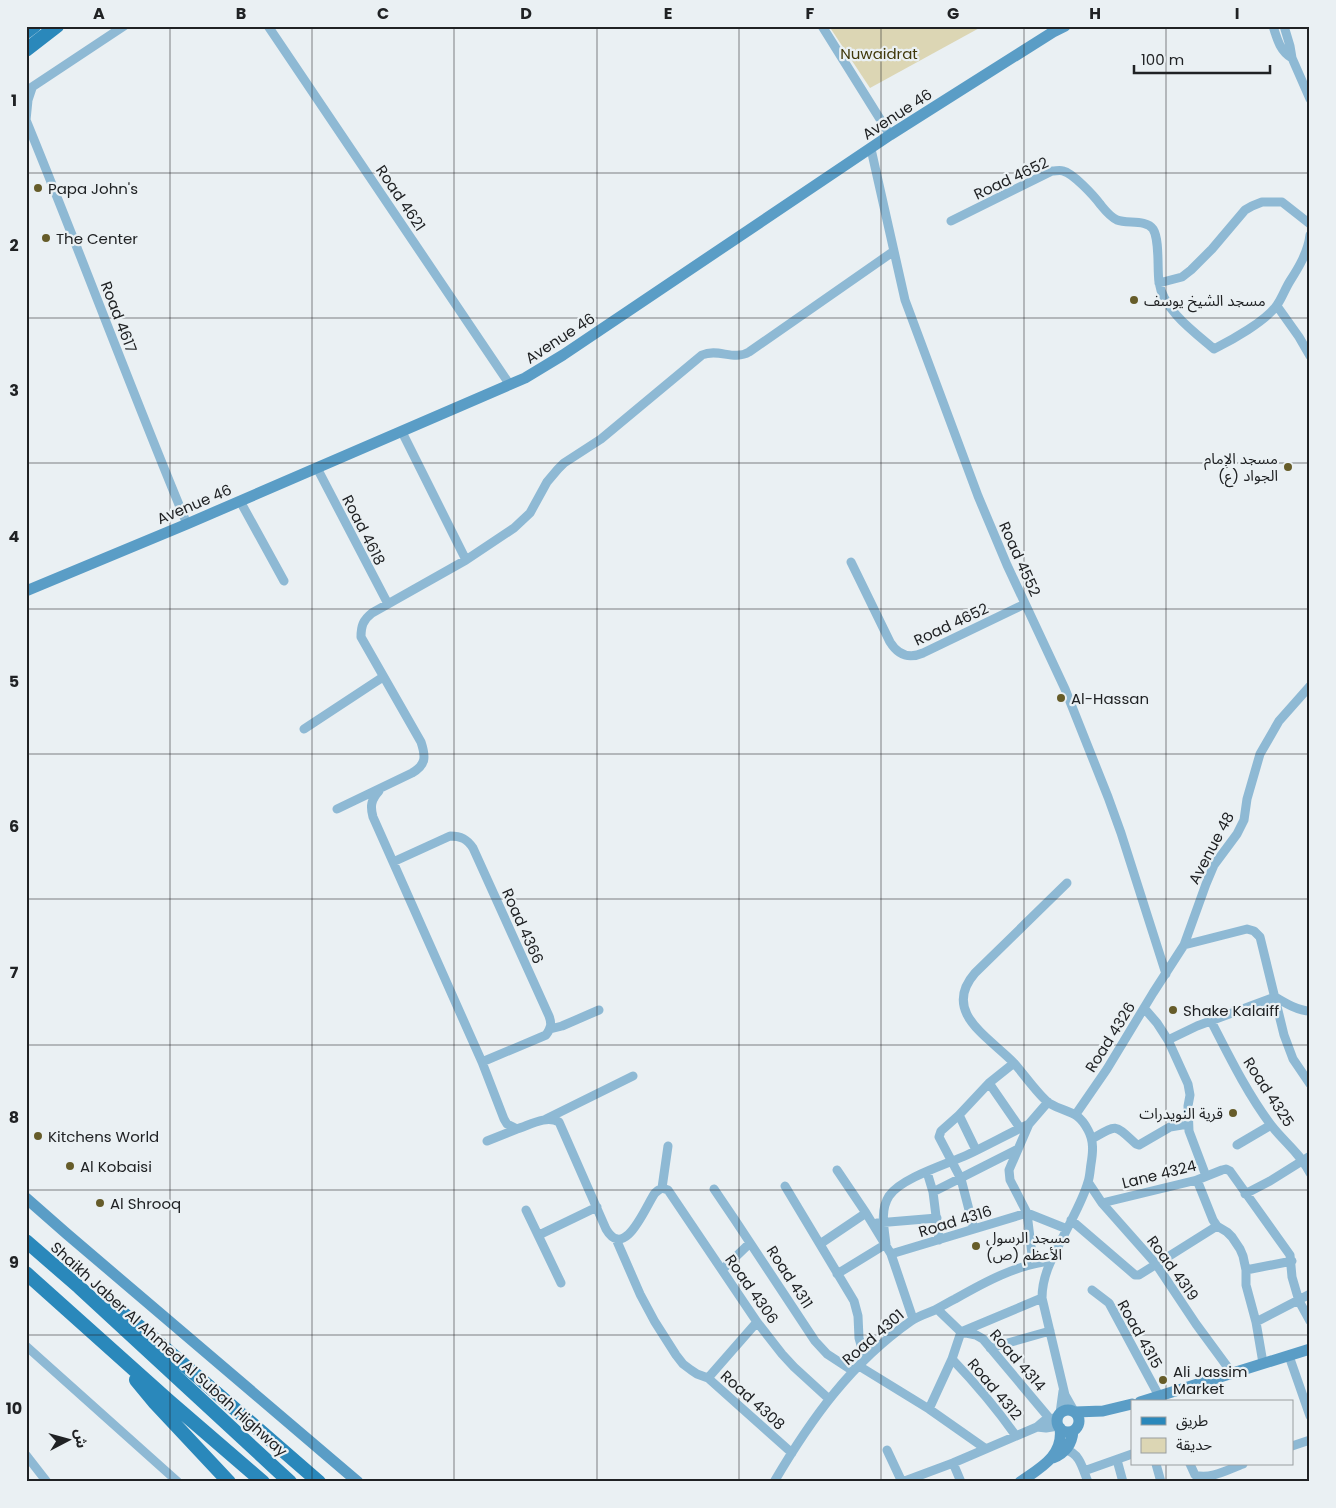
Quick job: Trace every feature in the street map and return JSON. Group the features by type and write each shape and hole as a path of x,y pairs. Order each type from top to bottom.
{"main road":[{"path":"26,32 34,26"},
{"path":"26,50 57,26"},
{"name":"Shaikh Jaber Al Ahmed Al Subah Highway","path":"26,1241 79,1287 290,1482"},
{"path":"26,1273 263,1482"},
{"path":"79,1287 116,1308 145,1331 319,1482"},
{"path":"112,1350 154,1403 229,1482"}],"street":[{"path":"29,89 124,26"},
{"name":"Road 4621","path":"268,26 510,385"},
{"path":"822,26 890,135"},
{"name":"Avenue 46","path":"26,591 187,524 525,378 890,135 1065,26"},
{"path":"1273,26 1280,46 1292,58"},
{"path":"1284,26 1292,58 1310,99"},
{"name":"Road 4617","path":"29,89 26,120 187,524"},
{"name":"Road 4552","path":"871,149 904,300 978,496 1025,604 1065,689 1108,797 1166,974"},
{"name":"Road 4652","path":"950,221 1052,171 1062,170 1091,192 1109,215 1125,222 1148,225 1153,229 1156,237 1159,283"},
{"path":"1310,224 1282,202 1262,202 1252,206 1245,210 1212,249 1191,270 1182,276 1159,283 1162,295 1169,307 1214,349 1246,331 1277,306 1300,267 1310,235"},
{"path":"337,809 421,768 424,760 424,750 421,742 361,638 361,628 365,619 372,613 466,560 514,528 530,513 547,482 564,463 601,439 698,358 710,352 736,356 745,355 894,252"},
{"path":"1277,306 1310,356"},
{"path":"402,432 466,560"},
{"name":"Road 4618","path":"317,468 388,604"},
{"path":"240,501 284,581"},
{"name":"Road 4652","path":"851,562 890,642 894,648 904,655 911,656 924,653 1025,604"},
{"path":"304,729 383,677"},
{"name":"Avenue 48","path":"1166,974 1184,945 1214,865 1237,834 1244,820 1247,799 1260,754 1279,721 1310,686"},
{"path":"380,789 370,806 373,817 482,1062 504,1119 512,1128 517,1129"},
{"name":"Road 4366","path":"393,862 450,836 459,836 468,840 549,1016 551,1022 550,1029"},
{"path":"1051,1458 1059,1456 1066,1450 1072,1441 1079,1417 1068,1400 1064,1388 1042,1298 1044,1277 1088,1182 1093,1152 1092,1139 1076,1114 1048,1102 1014,1063 978,1030 969,1019 964,1008 962,995 966,983 975,973 1067,883"},
{"path":"1184,945 1247,929 1254,931 1260,937 1284,1035 1293,1059 1310,1084"},
{"name":"Road 4326","path":"1076,1114 1107,1069 1166,974"},
{"path":"1168,1040 1211,1021 1275,997 1286,1003 1310,1010"},
{"path":"1144,1008 1168,1040 1188,1084 1190,1095 1188,1106 1189,1131 1206,1176"},
{"path":"482,1062 546,1035 550,1029 562,1026 599,1010"},
{"name":"Road 4325","path":"1211,1021 1245,1086 1271,1125 1307,1158 1310,1173"},
{"path":"974,1229 961,1179 939,1137 941,1131 989,1083 1014,1063"},
{"path":"487,1141 546,1119 633,1076"},
{"path":"989,1083 1020,1128"},
{"path":"1033,1263 1027,1213 1010,1180 1009,1170 1029,1124 1048,1102"},
{"path":"959,1114 976,1150"},
{"path":"546,1119 560,1122 610,1236 616,1238 621,1238 630,1233 656,1192 662,1188 668,1146"},
{"path":"886,1244 883,1223 885,1205 895,1189 915,1177 1029,1124"},
{"path":"1092,1139 1112,1128 1116,1128 1120,1129 1139,1145 1170,1127 1188,1124"},
{"path":"1237,1145 1271,1125"},
{"path":"933,1192 1018,1149"},
{"path":"1307,1158 1245,1194 1287,1251 1292,1261 1292,1277 1299,1301 1310,1321"},
{"name":"Lane 4324","path":"1102,1203 1197,1180 1226,1169 1230,1171 1245,1194"},
{"path":"837,1170 886,1244 913,1320"},
{"path":"927,1172 933,1192 940,1240"},
{"path":"1197,1180 1212,1220 1217,1226 1227,1232 1243,1256 1246,1284 1256,1322 1263,1363"},
{"name":"Road 4319","path":"1088,1182 1102,1203 1156,1264 1196,1324 1232,1373"},
{"path":"786,1186 854,1301 857,1308 859,1338 868,1356"},
{"name":"Road 4306","path":"662,1188 668,1190 757,1322 782,1354 829,1399"},
{"name":"Road 4311","path":"714,1189 815,1341 827,1354 856,1368 929,1410 986,1449"},
{"path":"26,1198 358,1482"},
{"path":"539,1236 597,1207"},
{"path":"526,1210 561,1282"},
{"path":"820,1244 866,1213"},
{"path":"1027,1213 1067,1229"},
{"name":"Road 4316","path":"891,1254 1027,1213"},
{"path":"873,1223 937,1218"},
{"name":"Road 4315","path":"1071,1220 1134,1275 1156,1264"},
{"path":"1156,1264 1217,1226"},
{"path":"616,1238 640,1294 676,1355 691,1370 708,1378"},
{"path":"722,1270 750,1243"},
{"path":"837,1274 886,1244"},
{"name":"Road 4301","path":"774,1482 829,1399 868,1356 913,1320 985,1282 1033,1263 1050,1261"},
{"path":"1246,1270 1292,1261"},
{"name":"Road 4315","path":"1092,1290 1109,1303 1156,1399"},
{"path":"1256,1322 1310,1294"},
{"path":"961,1332 1042,1298"},
{"name":"Road 4314","path":"937,1309 961,1332 976,1335 983,1339 1057,1421"},
{"name":"Road 4308","path":"757,1322 708,1378 792,1453"},
{"path":"990,1348 1050,1331"},
{"name":"Road 4312","path":"929,1410 952,1359 961,1332"},
{"path":"26,1346 178,1482"},
{"path":"1156,1399 1310,1349"},
{"path":"1289,1356 1307,1399 1310,1416"},
{"name":"Road 4312","path":"952,1359 971,1379 1016,1436"},
{"path":"1020,1482 1033,1478 1060,1445 1061,1436 1057,1421 1064,1388"},
{"path":"887,1450 902,1482 953,1463 1037,1427 1046,1428 1057,1421 1067,1409 1075,1411 1103,1411 1131,1404"},
{"path":"1057,1421 1066,1432 1076,1429 1103,1411"},
{"path":"1294,1445 1310,1440"},
{"path":"1066,1450 1074,1453 1088,1482"},
{"path":"1084,1471 1131,1454"},
{"path":"26,1455 46,1482"},
{"path":"1117,1460 1123,1482"},
{"path":"953,1463 961,1482"},
{"path":"1157,1466 1161,1482"},
{"path":"1191,1466 1195,1475 1214,1478 1239,1466"}],"green space":[{"name":"Nuwaidrat","path":"829,26 983,26 870,88"}],"place":[{"name":"Papa John's","path":"38,188"},
{"name":"The Center","path":"46,238"},
{"name":"مسجد الشيخ يوسف","path":"1134,300"},
{"name":"مسجد الإمام الجواد (ع)","path":"1288,467"},
{"name":"Al-Hassan","path":"1061,698"},
{"name":"Shake Kalaiff","path":"1173,1010"},
{"name":"قرية النويدرات","path":"1233,1113"},
{"name":"Kitchens World","path":"38,1136"},
{"name":"Al Kobaisi","path":"70,1166"},
{"name":"Al Shrooq","path":"100,1203"},
{"name":"مسجد الرسول الأعظم (ص)","path":"976,1246"},
{"name":"Ali Jassim Market","path":"1163,1380"}]}
